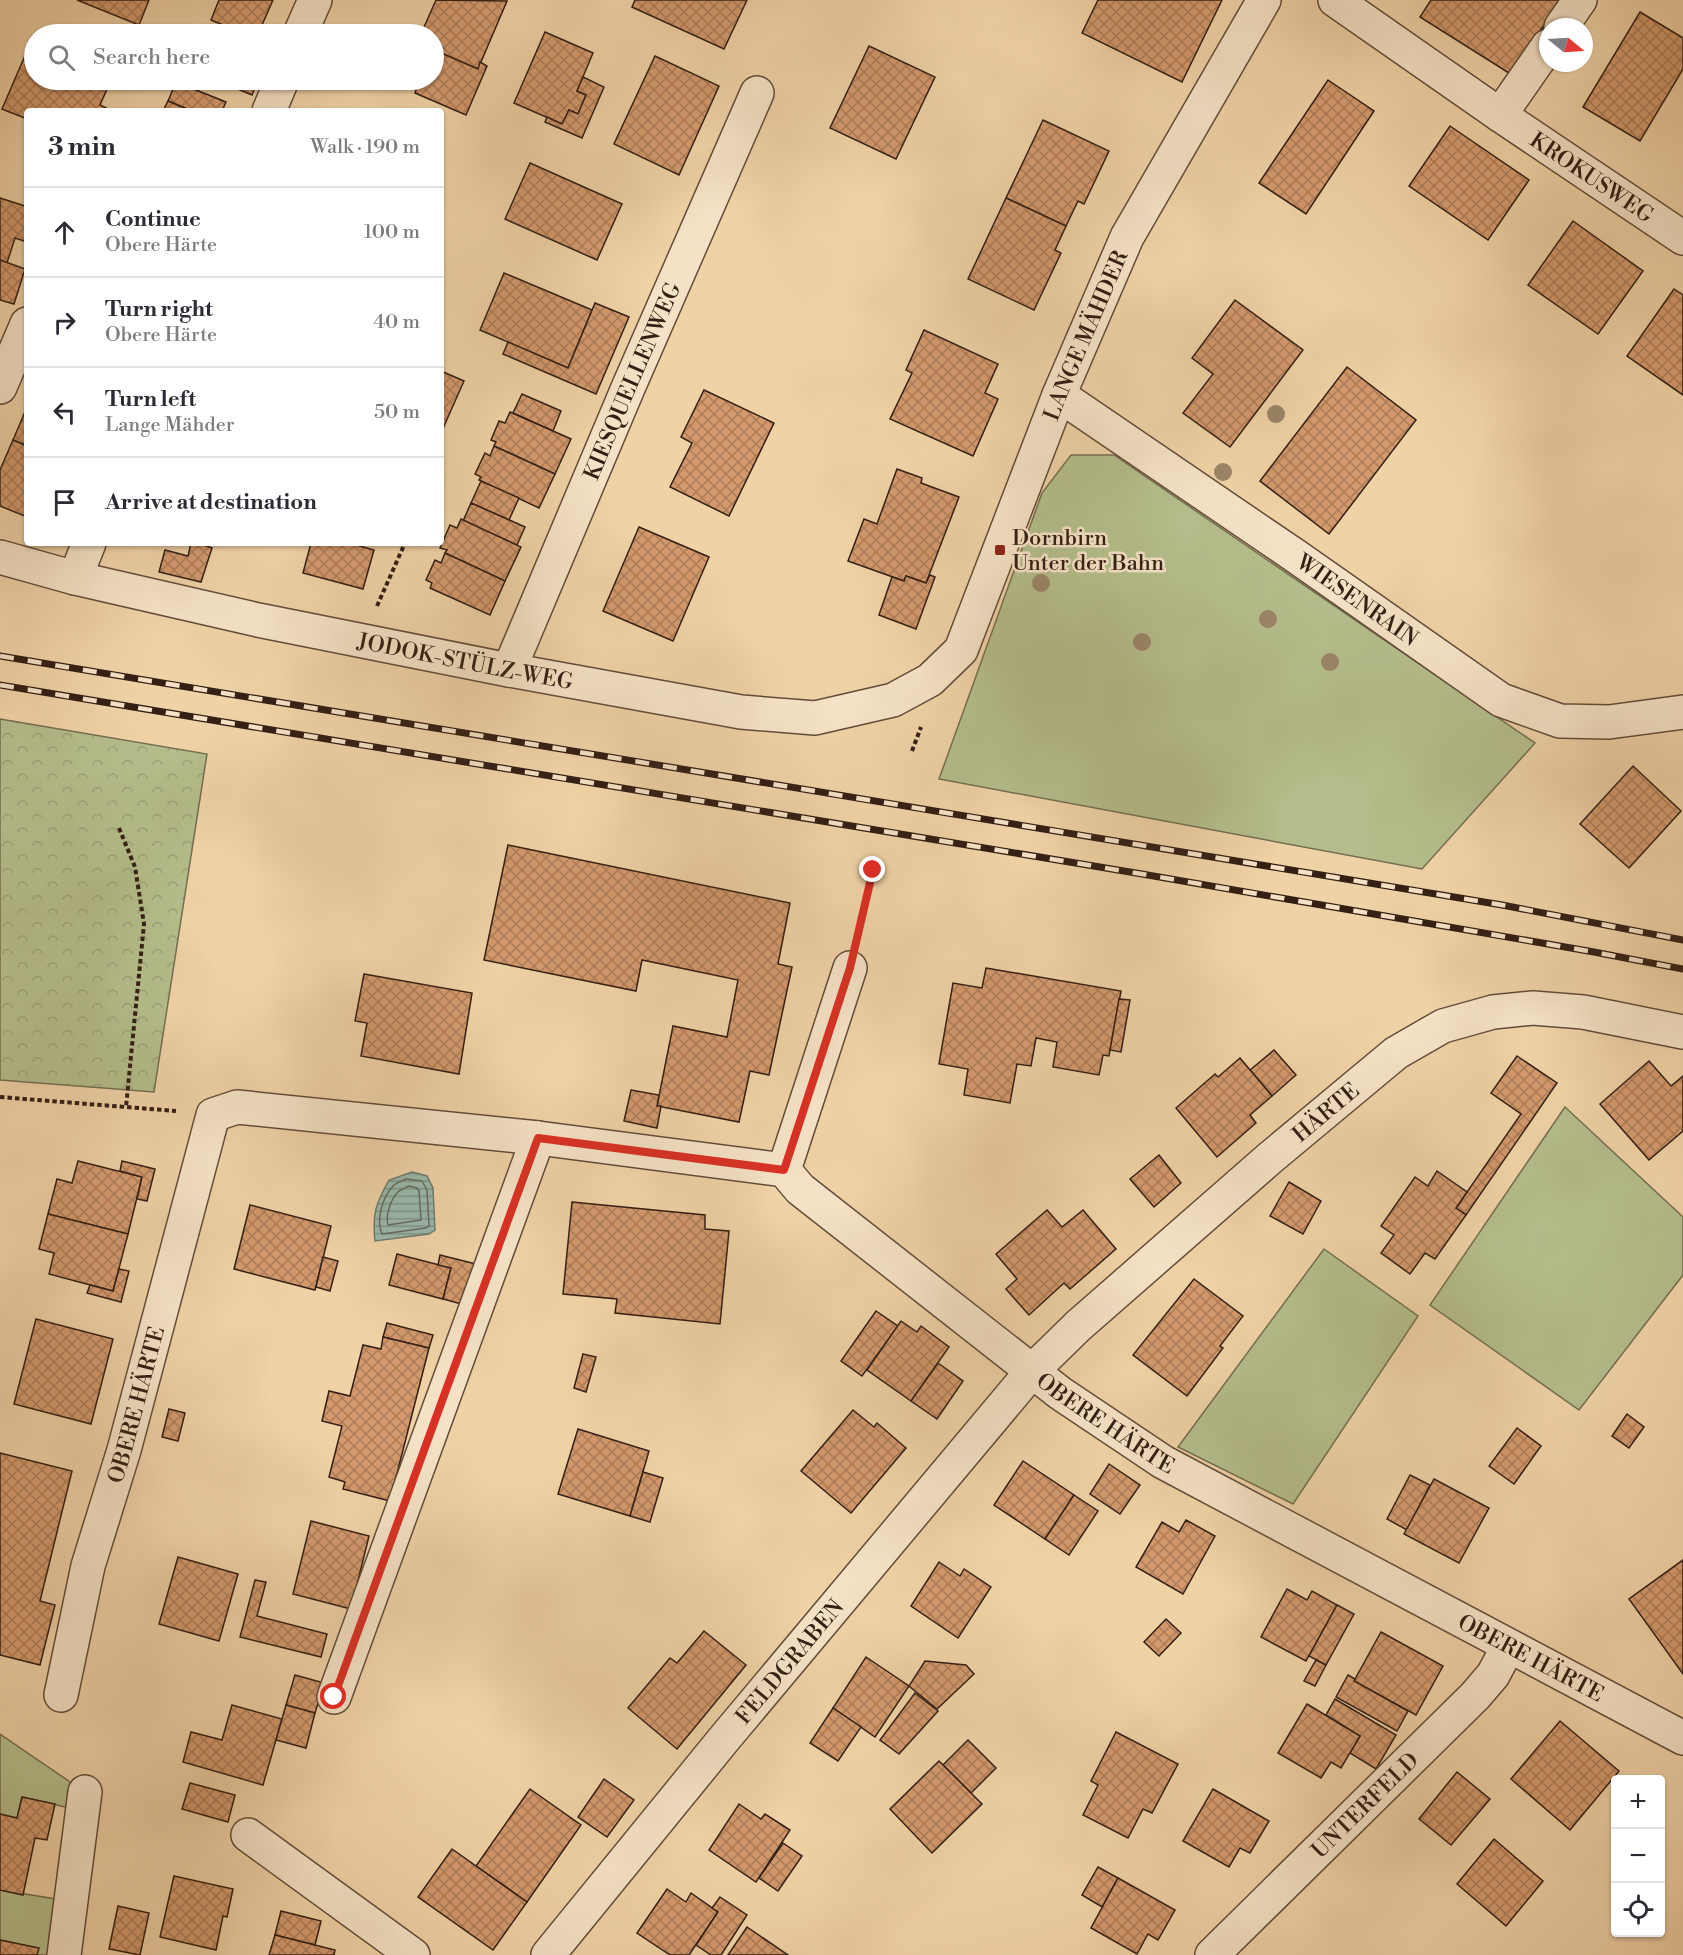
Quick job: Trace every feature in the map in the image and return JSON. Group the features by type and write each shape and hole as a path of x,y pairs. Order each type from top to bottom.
{"street":[{"path":"304,24 315,0"},
{"name":"LANGE MÄHDER","path":"930,680 961,650 1059,395 1127,237 1264,0"},
{"name":"KROKUSWEG","path":"1335,0 1683,238"},
{"path":"1567,18 1580,0"},
{"path":"1500,115 1539,59"},
{"path":"270,108 278,90"},
{"name":"KIESQUELLENWEG","path":"509,670 628,388 757,93"},
{"path":"0,387 24,331"},
{"name":"WIESENRAIN","path":"1059,395 1297,557 1501,700 1560,721 1609,722 1683,712"},
{"path":"75,578 88,546"},
{"name":"JODOK-STÜLZ-WEG","path":"0,557 75,578 258,620 509,670 741,712 815,718 893,700 930,680"},
{"path":"213,1115 237,1107 538,1138 784,1170 850,968"},
{"name":"HÄRTE","path":"1033,1370 1078,1326 1270,1158 1396,1053 1443,1026 1492,1012 1533,1008 1583,1012 1683,1032"},
{"name":"OBERE HÄRTE","path":"61,1695 88,1566 124,1450 213,1115"},
{"path":"334,1697 538,1138"},
{"name":"OBERE HÄRTE","path":"784,1170 800,1189 1060,1393 1163,1462 1683,1738"},
{"name":"FELDGRABEN","path":"548,1955 724,1739 1033,1370"},
{"name":"UNTERFELD","path":"1212,1955 1475,1696 1493,1675 1508,1647"},
{"path":"64,1955 85,1792"},
{"path":"248,1835 412,1955"}],"path":[{"path":"362,641 404,546"},
{"path":"119,828 135,867 144,924 126,1107"},
{"path":"850,968 873,870"},
{"path":"0,1097 213,1115"}],"green space":[{"path":"1071,455 1114,455 1535,743 1422,869 939,779 1042,493"},
{"path":"0,719 207,754 154,1092 0,1080"},
{"path":"1565,1107 1683,1217 1683,1275 1579,1410 1430,1305"},
{"path":"1324,1249 1418,1316 1293,1504 1178,1447"},
{"path":"0,1734 76,1786 74,1809 22,1797 17,1818 0,1814"},
{"path":"0,1890 56,1899 56,1955 37,1955 38,1948 0,1940"}],"water":[{"path":"412,1172 427,1176 433,1188 435,1230 429,1234 375,1241 374,1223 378,1202 389,1180"}],"building":[{"path":"77,0 149,0 139,24"},
{"path":"219,0 273,0 262,24 221,24 211,20"},
{"path":"436,0 507,1 478,69 444,54 444,24 425,24"},
{"path":"635,0 747,0 724,49 632,7"},
{"path":"1098,0 1222,0 1182,82 1082,33"},
{"path":"1431,0 1560,0 1548,18 1539,18 1539,33 1512,75 1420,17"},
{"path":"1640,12 1683,38 1683,69 1640,141 1583,107"},
{"path":"545,32 593,53 577,91 586,95 578,114 569,110 562,124 514,103"},
{"path":"869,46 935,77 896,159 830,128"},
{"path":"444,54 478,69 480,62 487,66 466,115 415,93 416,90 444,90"},
{"path":"655,56 719,86 679,175 614,144"},
{"path":"24,58 24,90 107,90 100,105 106,108 24,108 24,118 2,109"},
{"path":"583,77 604,87 582,138 545,122 547,117 562,124 569,110 578,114 586,95 577,91"},
{"path":"1328,80 1374,111 1306,214 1259,183"},
{"path":"173,90 196,90 226,102 223,108 185,108 168,101"},
{"path":"240,90 254,90 252,95"},
{"path":"168,101 185,108 164,108"},
{"path":"1043,120 1109,151 1084,204 1078,201 1066,226 1006,198"},
{"path":"1450,126 1529,180 1488,240 1409,186"},
{"path":"530,163 622,204 597,260 505,219"},
{"path":"0,198 24,206 24,241 15,238 7,263 0,260"},
{"path":"1006,198 1066,226 1055,250 1061,253 1034,310 968,279"},
{"path":"1573,221 1643,271 1598,334 1528,285"},
{"path":"0,260 24,269 24,272 14,304 0,300"},
{"path":"504,273 592,310 568,368 480,330"},
{"path":"1674,289 1683,295 1683,395 1627,356"},
{"path":"1235,300 1303,350 1230,447 1183,413 1213,374 1192,358"},
{"path":"595,303 629,317 596,394 503,354 508,342 568,368"},
{"path":"924,330 998,364 985,393 998,399 973,456 890,419 912,373 906,370"},
{"path":"1347,367 1416,420 1329,534 1260,481"},
{"path":"444,372 464,381 444,426"},
{"path":"704,390 774,423 729,516 670,487 692,443 681,437"},
{"path":"522,394 561,411 553,431 513,413"},
{"path":"510,412 571,439 555,474 494,446 496,442 491,440 499,421 505,423"},
{"path":"24,414 24,445 13,440"},
{"path":"13,440 24,445 24,516 0,506 0,470"},
{"path":"494,446 555,474 539,508 479,480 481,477 475,474 485,453 490,456"},
{"path":"897,469 922,478 921,483 959,497 926,583 906,576 904,581 848,561 864,519 877,524"},
{"path":"481,481 519,498 509,520 471,503"},
{"path":"471,503 525,527 517,545 463,521"},
{"path":"461,519 521,547 505,581 445,553 447,550 440,548 444,546 444,539 450,525 457,528"},
{"path":"639,527 709,557 673,641 603,611"},
{"path":"190,546 212,548 201,582 159,572 165,550 188,556"},
{"path":"310,546 360,546 374,550 363,589 303,573"},
{"path":"445,553 505,581 490,615 430,588 432,583 426,580 435,560 441,563"},
{"path":"930,575 935,577 916,629 879,615 892,577 904,581 906,576 926,583"},
{"path":"1633,766 1681,811 1629,868 1580,824"},
{"path":"508,845 790,903 778,964 792,967 769,1075 750,1071 739,1122 657,1106 673,1026 727,1037 738,980 642,960 636,991 484,960"},
{"path":"986,968 1121,991 1109,1056 1103,1055 1099,1075 1053,1067 1057,1042 1036,1038 1031,1066 1017,1064 1010,1103 964,1095 968,1069 939,1064 953,983 982,988"},
{"path":"364,974 472,993 459,1074 361,1056 367,1023 355,1021"},
{"path":"1119,999 1130,1000 1121,1052 1110,1050"},
{"path":"1274,1050 1296,1075 1272,1096 1250,1070"},
{"path":"1517,1056 1557,1083 1466,1215 1456,1208 1521,1114 1491,1093"},
{"path":"1240,1058 1272,1096 1250,1115 1256,1123 1217,1157 1176,1108 1215,1074 1218,1077"},
{"path":"1649,1061 1671,1086 1683,1076 1683,1131 1649,1160 1600,1104"},
{"path":"631,1090 659,1095 657,1106 661,1106 657,1128 624,1121"},
{"path":"1159,1155 1181,1183 1154,1207 1130,1179"},
{"path":"78,1161 142,1177 128,1234 48,1214 57,1179 72,1183"},
{"path":"122,1161 155,1169 147,1201 137,1199 142,1177 120,1171"},
{"path":"1437,1171 1467,1192 1456,1208 1466,1215 1435,1259 1425,1253 1410,1274 1381,1253 1394,1235 1381,1226 1415,1177 1428,1186"},
{"path":"1289,1182 1321,1201 1303,1234 1270,1216"},
{"path":"572,1202 705,1215 705,1229 729,1231 720,1324 615,1313 617,1299 563,1294"},
{"path":"250,1205 331,1226 315,1290 234,1269"},
{"path":"1047,1210 1062,1227 1083,1210 1116,1249 1070,1289 1064,1283 1029,1315 1006,1289 1017,1279 996,1254"},
{"path":"48,1214 128,1234 113,1291 49,1274 54,1253 39,1249"},
{"path":"397,1254 451,1268 443,1299 389,1285"},
{"path":"440,1255 480,1265 469,1306 443,1299 451,1268 438,1265"},
{"path":"323,1257 338,1261 330,1291 316,1287"},
{"path":"119,1269 129,1271 121,1302 87,1293 90,1285 113,1291"},
{"path":"1194,1279 1243,1316 1220,1346 1223,1348 1187,1396 1133,1355"},
{"path":"876,1311 898,1326 862,1376 841,1361"},
{"path":"36,1319 113,1339 91,1424 14,1404"},
{"path":"901,1321 917,1332 921,1326 949,1347 911,1401 867,1370"},
{"path":"387,1323 433,1335 429,1348 383,1337"},
{"path":"383,1337 429,1348 390,1501 343,1489 345,1482 329,1477 342,1426 322,1421 329,1391 350,1396 363,1345 381,1349"},
{"path":"583,1354 596,1357 586,1392 574,1388"},
{"path":"938,1363 963,1381 937,1419 911,1401"},
{"path":"169,1409 185,1413 178,1441 162,1437"},
{"path":"853,1410 874,1427 877,1423 906,1448 851,1513 801,1471"},
{"path":"1627,1414 1644,1427 1629,1448 1612,1436"},
{"path":"1517,1428 1541,1446 1514,1484 1489,1466"},
{"path":"578,1429 649,1451 630,1516 558,1494"},
{"path":"0,1453 72,1471 40,1601 55,1605 40,1665 0,1655"},
{"path":"1023,1461 1074,1495 1045,1539 994,1505"},
{"path":"1109,1464 1140,1485 1120,1514 1090,1494"},
{"path":"643,1472 663,1478 650,1522 630,1516"},
{"path":"1410,1475 1430,1485 1407,1530 1387,1519"},
{"path":"1434,1479 1489,1508 1459,1563 1404,1534"},
{"path":"1074,1495 1098,1511 1069,1555 1045,1539"},
{"path":"1186,1520 1215,1536 1183,1594 1136,1567 1162,1522 1179,1532"},
{"path":"311,1521 369,1536 351,1609 293,1594"},
{"path":"178,1557 238,1574 219,1641 159,1624"},
{"path":"1683,1560 1683,1674 1629,1599"},
{"path":"939,1562 960,1576 964,1569 991,1587 958,1638 911,1606"},
{"path":"255,1580 266,1582 257,1616 327,1634 321,1657 240,1637"},
{"path":"1287,1589 1307,1600 1312,1591 1337,1605 1306,1661 1261,1637"},
{"path":"1337,1605 1354,1614 1326,1665 1309,1656"},
{"path":"1166,1619 1181,1633 1159,1656 1144,1642"},
{"path":"704,1631 746,1665 677,1749 628,1708 670,1658 677,1663"},
{"path":"1381,1632 1443,1666 1416,1715 1354,1681"},
{"path":"866,1657 909,1686 875,1737 833,1708"},
{"path":"1316,1660 1326,1665 1315,1686 1304,1681"},
{"path":"925,1661 966,1665 974,1674 937,1709 909,1686"},
{"path":"295,1675 324,1683 315,1713 286,1705"},
{"path":"1348,1675 1355,1679 1354,1681 1408,1711 1397,1731 1336,1697"},
{"path":"915,1693 938,1711 899,1754 880,1740"},
{"path":"1335,1699 1396,1735 1376,1769 1350,1753 1360,1736 1326,1715"},
{"path":"1307,1704 1360,1736 1341,1768 1331,1762 1321,1778 1278,1753"},
{"path":"232,1705 282,1719 263,1785 183,1762 191,1732 222,1740"},
{"path":"286,1705 315,1713 306,1748 276,1740"},
{"path":"833,1708 861,1727 838,1761 810,1743"},
{"path":"1560,1721 1619,1771 1616,1775 1611,1775 1611,1781 1570,1830 1511,1779"},
{"path":"1116,1732 1178,1764 1152,1813 1143,1809 1128,1838 1083,1815 1098,1785 1091,1781"},
{"path":"968,1740 996,1768 971,1793 943,1765"},
{"path":"939,1761 982,1804 932,1853 890,1809"},
{"path":"1457,1772 1490,1799 1451,1845 1419,1819"},
{"path":"604,1779 634,1800 607,1837 578,1817"},
{"path":"190,1783 235,1795 228,1822 182,1809"},
{"path":"530,1789 581,1825 527,1902 476,1866"},
{"path":"1213,1789 1269,1821 1250,1853 1240,1848 1229,1867 1183,1841"},
{"path":"22,1797 55,1804 47,1840 35,1838 23,1895 0,1890 0,1814 17,1818"},
{"path":"739,1804 761,1819 765,1814 790,1830 756,1882 709,1850"},
{"path":"1494,1839 1543,1881 1506,1926 1457,1884"},
{"path":"783,1843 802,1856 778,1891 759,1878"},
{"path":"452,1849 527,1902 493,1950 418,1897"},
{"path":"1098,1867 1118,1878 1102,1907 1082,1895"},
{"path":"174,1876 233,1889 227,1917 223,1916 216,1950 160,1937"},
{"path":"1118,1878 1175,1910 1158,1940 1148,1934 1137,1954 1091,1928"},
{"path":"667,1889 686,1902 691,1893 718,1912 689,1955 670,1955 637,1933"},
{"path":"720,1897 747,1915 721,1955 711,1955 696,1945 718,1912 712,1908"},
{"path":"118,1906 149,1913 140,1955 109,1949"},
{"path":"281,1911 321,1921 315,1945 275,1935"},
{"path":"747,1927 788,1955 728,1955"},
{"path":"275,1935 335,1950 334,1955 269,1955"},
{"path":"0,1940 39,1948 37,1955 0,1955"}],"railway":[{"path":"0,656 1502,905 1683,940"},
{"path":"0,685 1142,874 1683,969"}],"place":[{"name":"Dornbirn Unter der Bahn","path":"1000,550"}],"route":[{"path":"334,1697 538,1138 784,1170 850,968 873,870"}]}
